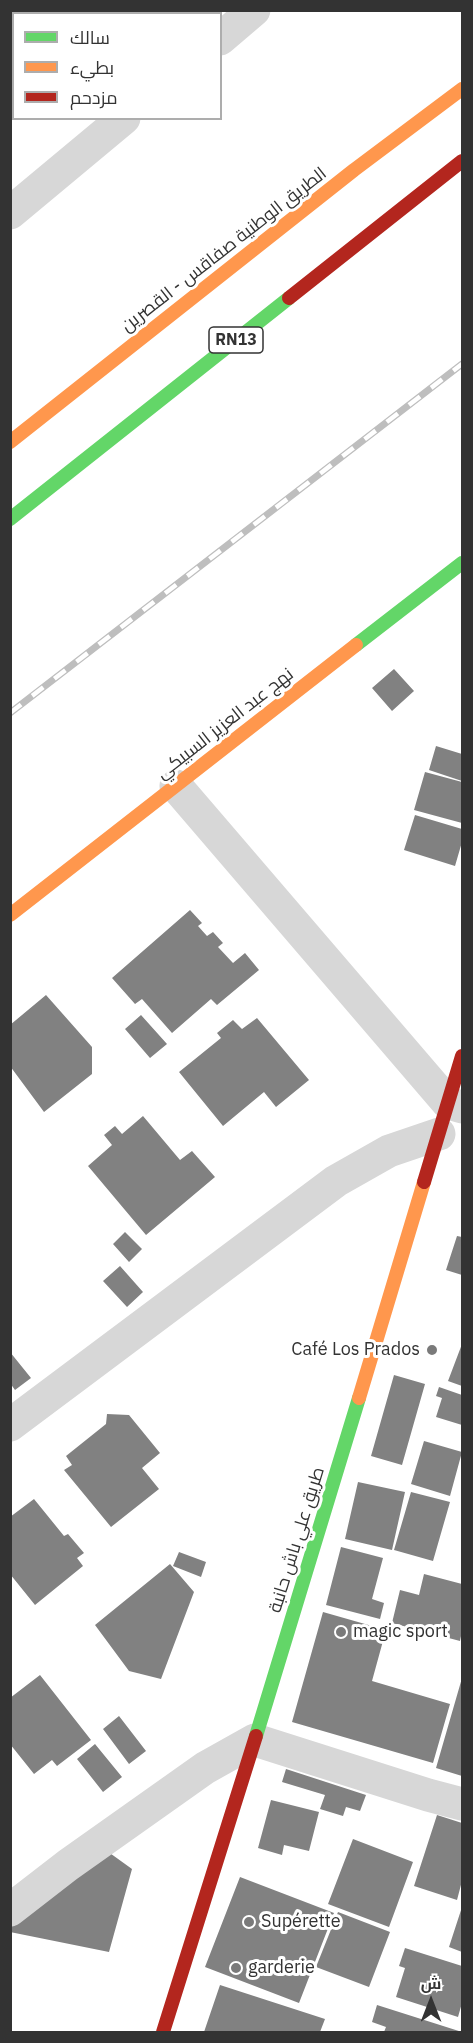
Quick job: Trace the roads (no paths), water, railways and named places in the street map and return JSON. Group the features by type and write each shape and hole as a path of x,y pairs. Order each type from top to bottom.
{"street":[{"path":"222,37 254,10"},
{"name":"الطريق الوطنية صفاقس - القصرين","path":"10,442 354,170 462,89"},
{"path":"10,213 122,120"},
{"name":"RN13","path":"10,519 462,161"},
{"name":"نهج عبد العزيز السبيكي","path":"10,915 462,563"},
{"path":"176,786 455,1105"},
{"name":"طريق علي باش حانبة","path":"163,2032 255,1740 439,1134 455,1105 462,1056"},
{"path":"10,1425 336,1181 389,1151 439,1134"},
{"path":"10,1910 68,1865 205,1768 255,1740 462,1804"}],"railway":[{"path":"10,713 462,364"}],"place":[{"name":"Café Los Prados","path":"432,1350"},
{"name":"magic sport","path":"341,1632"},
{"name":"Supérette","path":"249,1922"},
{"name":"garderie","path":"236,1968"}]}
